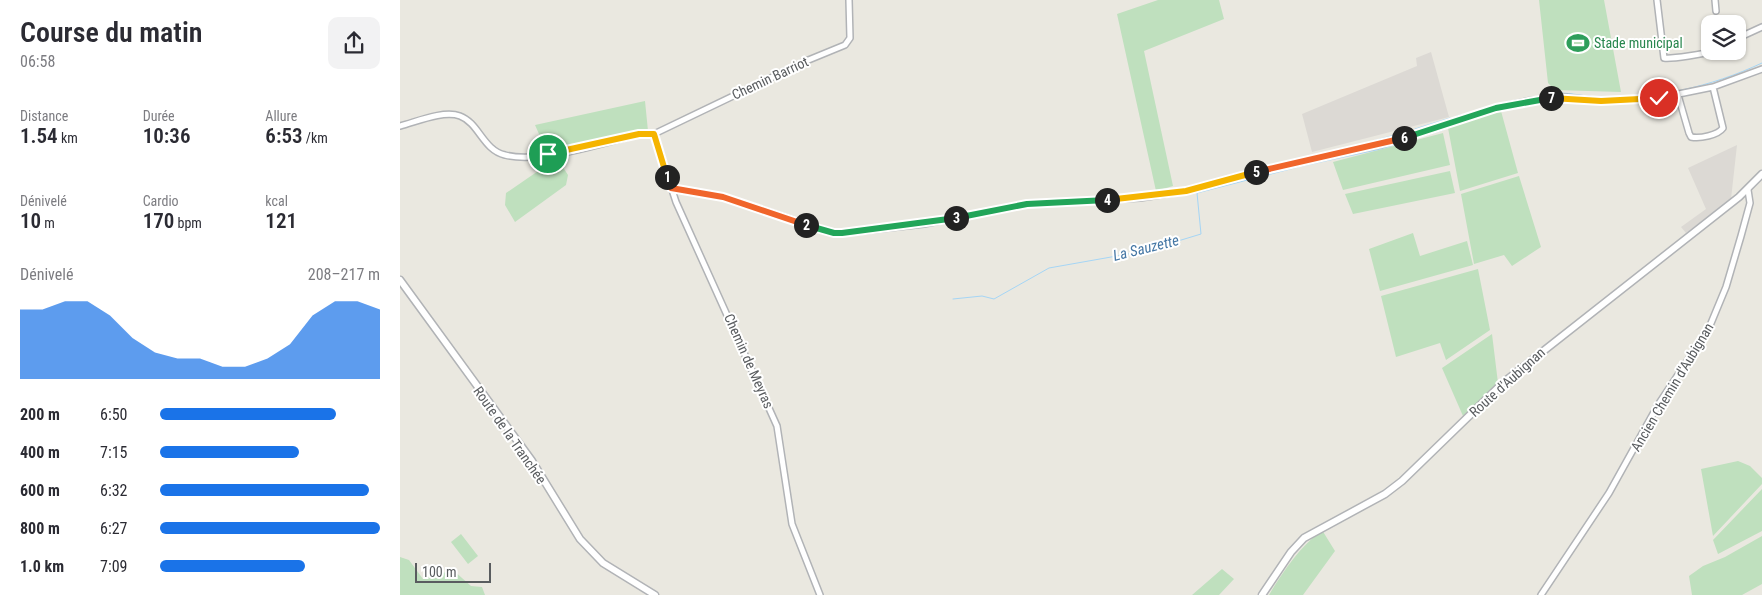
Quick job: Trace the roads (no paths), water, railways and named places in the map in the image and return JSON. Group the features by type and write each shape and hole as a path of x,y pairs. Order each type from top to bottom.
{"street":[{"name":"Chemin Barriot","path":"654,134 806,61 845,45 850,38 849,0"},
{"path":"1657,0 1664,58 1701,54"},
{"path":"1715,0 1716,11"},
{"path":"1746,34 1762,27"},
{"path":"671,188 723,197 834,233 924,224 1027,204 1140,198 1186,191 1268,169 1384,144 1496,108 1527,101 1564,97 1601,101 1639,100 1678,95 1713,87 1762,69"},
{"path":"1678,95 1689,133 1695,138 1701,137 1718,133 1723,128 1713,87"},
{"path":"400,126 444,116 460,116 470,123 493,150 515,157 548,154 639,134 654,134"},
{"name":"Chemin de Meyras","path":"654,134 671,188 777,426 792,524 820,595"},
{"name":"Route d'Aubignan","path":"1262,595 1291,552 1304,538 1386,494 1402,481 1504,382 1748,190 1762,174"},
{"name":"Ancien Chemin d'Aubignan","path":"1541,595 1609,493 1658,405 1713,321 1726,287 1750,203 1748,190"},
{"name":"Route de la Tranchée","path":"400,280 532,461 580,539 603,563 655,595"}],"waterway":[{"name":"La Sauzette","path":"1457,116 1551,93 1597,97 1660,94 1723,79 1762,63"},
{"name":"La Sauzette","path":"1415,129 1450,118"},
{"path":"1302,166 1381,149 1443,130"},
{"name":"La Sauzette","path":"1327,154 1409,131"},
{"name":"La Sauzette","path":"953,299 982,296 994,299 1049,268 1145,251 1201,234 1197,193 1298,167"}],"place":[{"name":"Stade municipal","path":"1578,43"}]}
